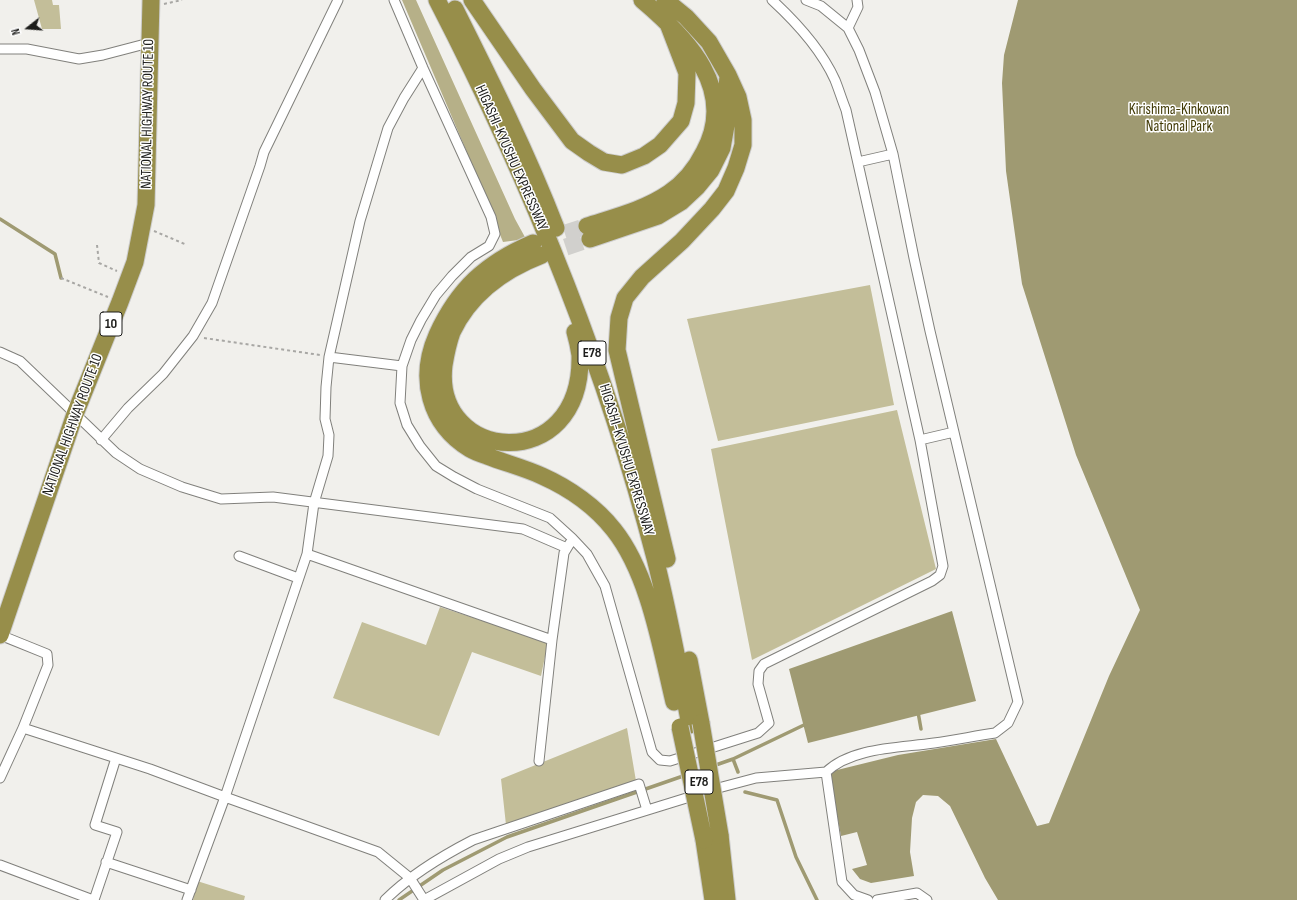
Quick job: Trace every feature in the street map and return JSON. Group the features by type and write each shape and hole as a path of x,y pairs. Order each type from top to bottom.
{"highway":[{"name":"HIGASHI-KYUSHU EXPRESSWAY","path":"437,0 489,107 537,213 601,376 625,452 655,557 690,725 711,838 727,900"},
{"name":"HIGASHI-KYUSHU EXPRESSWAY","path":"450,0 490,80 540,188 572,268 618,398 666,559 690,725"},
{"path":"472,0 533,89 572,141 604,162 622,165 644,156 660,145 681,121 686,103 687,73 667,21"},
{"path":"642,0 667,21 695,54 709,77 714,99 715,120 708,144 698,162 690,173 670,193 653,203 589,232 658,216 681,202 697,187 712,170 722,148 727,120 726,100 728,76"},
{"path":"664,0 686,17 709,42 738,97 743,120 743,145 736,168 726,191 712,209 682,241 642,277 626,298 619,318 617,350 666,559"},
{"name":"NATIONAL HIGHWAY ROUTE 10","path":"0,635 75,414 135,262 146,205 151,4"},
{"path":"537,213 575,331 580,355 576,387 568,410 562,419 546,433 538,437 521,442 496,441 483,437 470,430 458,420 449,406 444,391 443,372 449,340 457,323 478,294 488,284 519,265 537,249 514,251 480,274 465,289 445,318 436,339 430,361 429,380 434,411 448,432 470,450 542,476 570,492 594,509 614,530 635,563 690,725"},
{"name":"HIGASHI-KYUSHU EXPRESSWAY","path":"711,838 717,900"},
{"path":"711,838 713,900"}],"street":[{"path":"102,440 128,408 163,374 193,336 212,303 264,152 338,0"},
{"path":"394,0 423,68 491,217 495,234 489,246 472,257 452,276 436,295 411,340 402,366 400,403 407,425 420,446 436,466 477,489 550,518 587,554 606,586 652,752 660,760 670,761 758,733 769,723 758,684 759,671 764,664 932,581 940,575 943,566 920,440 846,110 835,80 818,51 793,20 772,0"},
{"path":"24,728 150,769 378,852 410,878 424,900 499,859 528,847 722,786 756,778 826,772 833,765 843,760 869,751 995,733 1008,723 1018,702 914,258 893,154 875,92 859,50 848,28 821,6 806,0"},
{"path":"848,28 858,7 858,0"},
{"path":"0,49 27,50 79,59 149,43"},
{"path":"187,900 225,797 307,554 314,503 328,456 328,435 325,419 329,357 360,221 388,128 404,98 423,68"},
{"path":"858,162 893,154"},
{"path":"0,352 20,361 116,453 140,469 182,487 221,499 273,497 523,529 567,548"},
{"path":"329,357 402,366"},
{"path":"920,440 954,432"},
{"path":"539,761 552,640 564,553 572,538"},
{"path":"307,554 552,640"},
{"path":"239,556 298,578"},
{"path":"0,635 48,654 48,665 24,728 0,778"},
{"path":"0,865 75,897 93,900 116,832 95,825 116,758"},
{"path":"826,772 842,882 854,895 868,900"},
{"path":"385,900 410,878 455,849 473,840 639,784 647,810"},
{"path":"106,862 191,890"},
{"path":"877,900 917,893 927,900"}],"path":[{"path":"151,4 182,0"},
{"path":"142,226 187,245"},
{"path":"97,245 99,263 130,276"},
{"path":"61,278 120,302"},
{"path":"193,336 329,357"}],"shaded area":[{"path":"34,0 52,0 53,5 59,5 61,29 42,29"},
{"path":"402,0 416,0 515,219 526,239 503,242 466,150"},
{"name":"Kirishima-Kinkowan National Park","path":"1018,0 1297,0 1297,900 998,900 985,878 950,806 938,796 923,795 916,802 912,818 910,852 914,876 871,883 860,879 852,869 867,865 857,832 841,836 829,772 898,755 996,739 1037,826 1049,823 1109,676 1140,610 1076,455 1022,284 1006,171 1002,83 1004,55"},
{"path":"870,285 894,405 718,441 687,319"},
{"path":"897,410 936,569 752,660 711,449"},
{"path":"440,607 548,642 541,676 472,652 439,736 333,698 362,622 426,645"},
{"path":"952,611 976,701 808,743 789,669"},
{"path":"627,728 636,781 506,825 501,779"},
{"path":"197,881 245,896 244,900 193,900"}],"waterway":[{"path":"0,219 55,254 61,278"},
{"path":"918,712 921,729"},
{"path":"713,766 733,759 806,724"},
{"path":"733,759 738,772"},
{"path":"399,900 443,870 507,837 686,775"},
{"path":"745,792 777,800 796,857 817,900"}],"tunnel":[{"path":"541,241 587,226"},
{"path":"542,255 590,239"}]}
